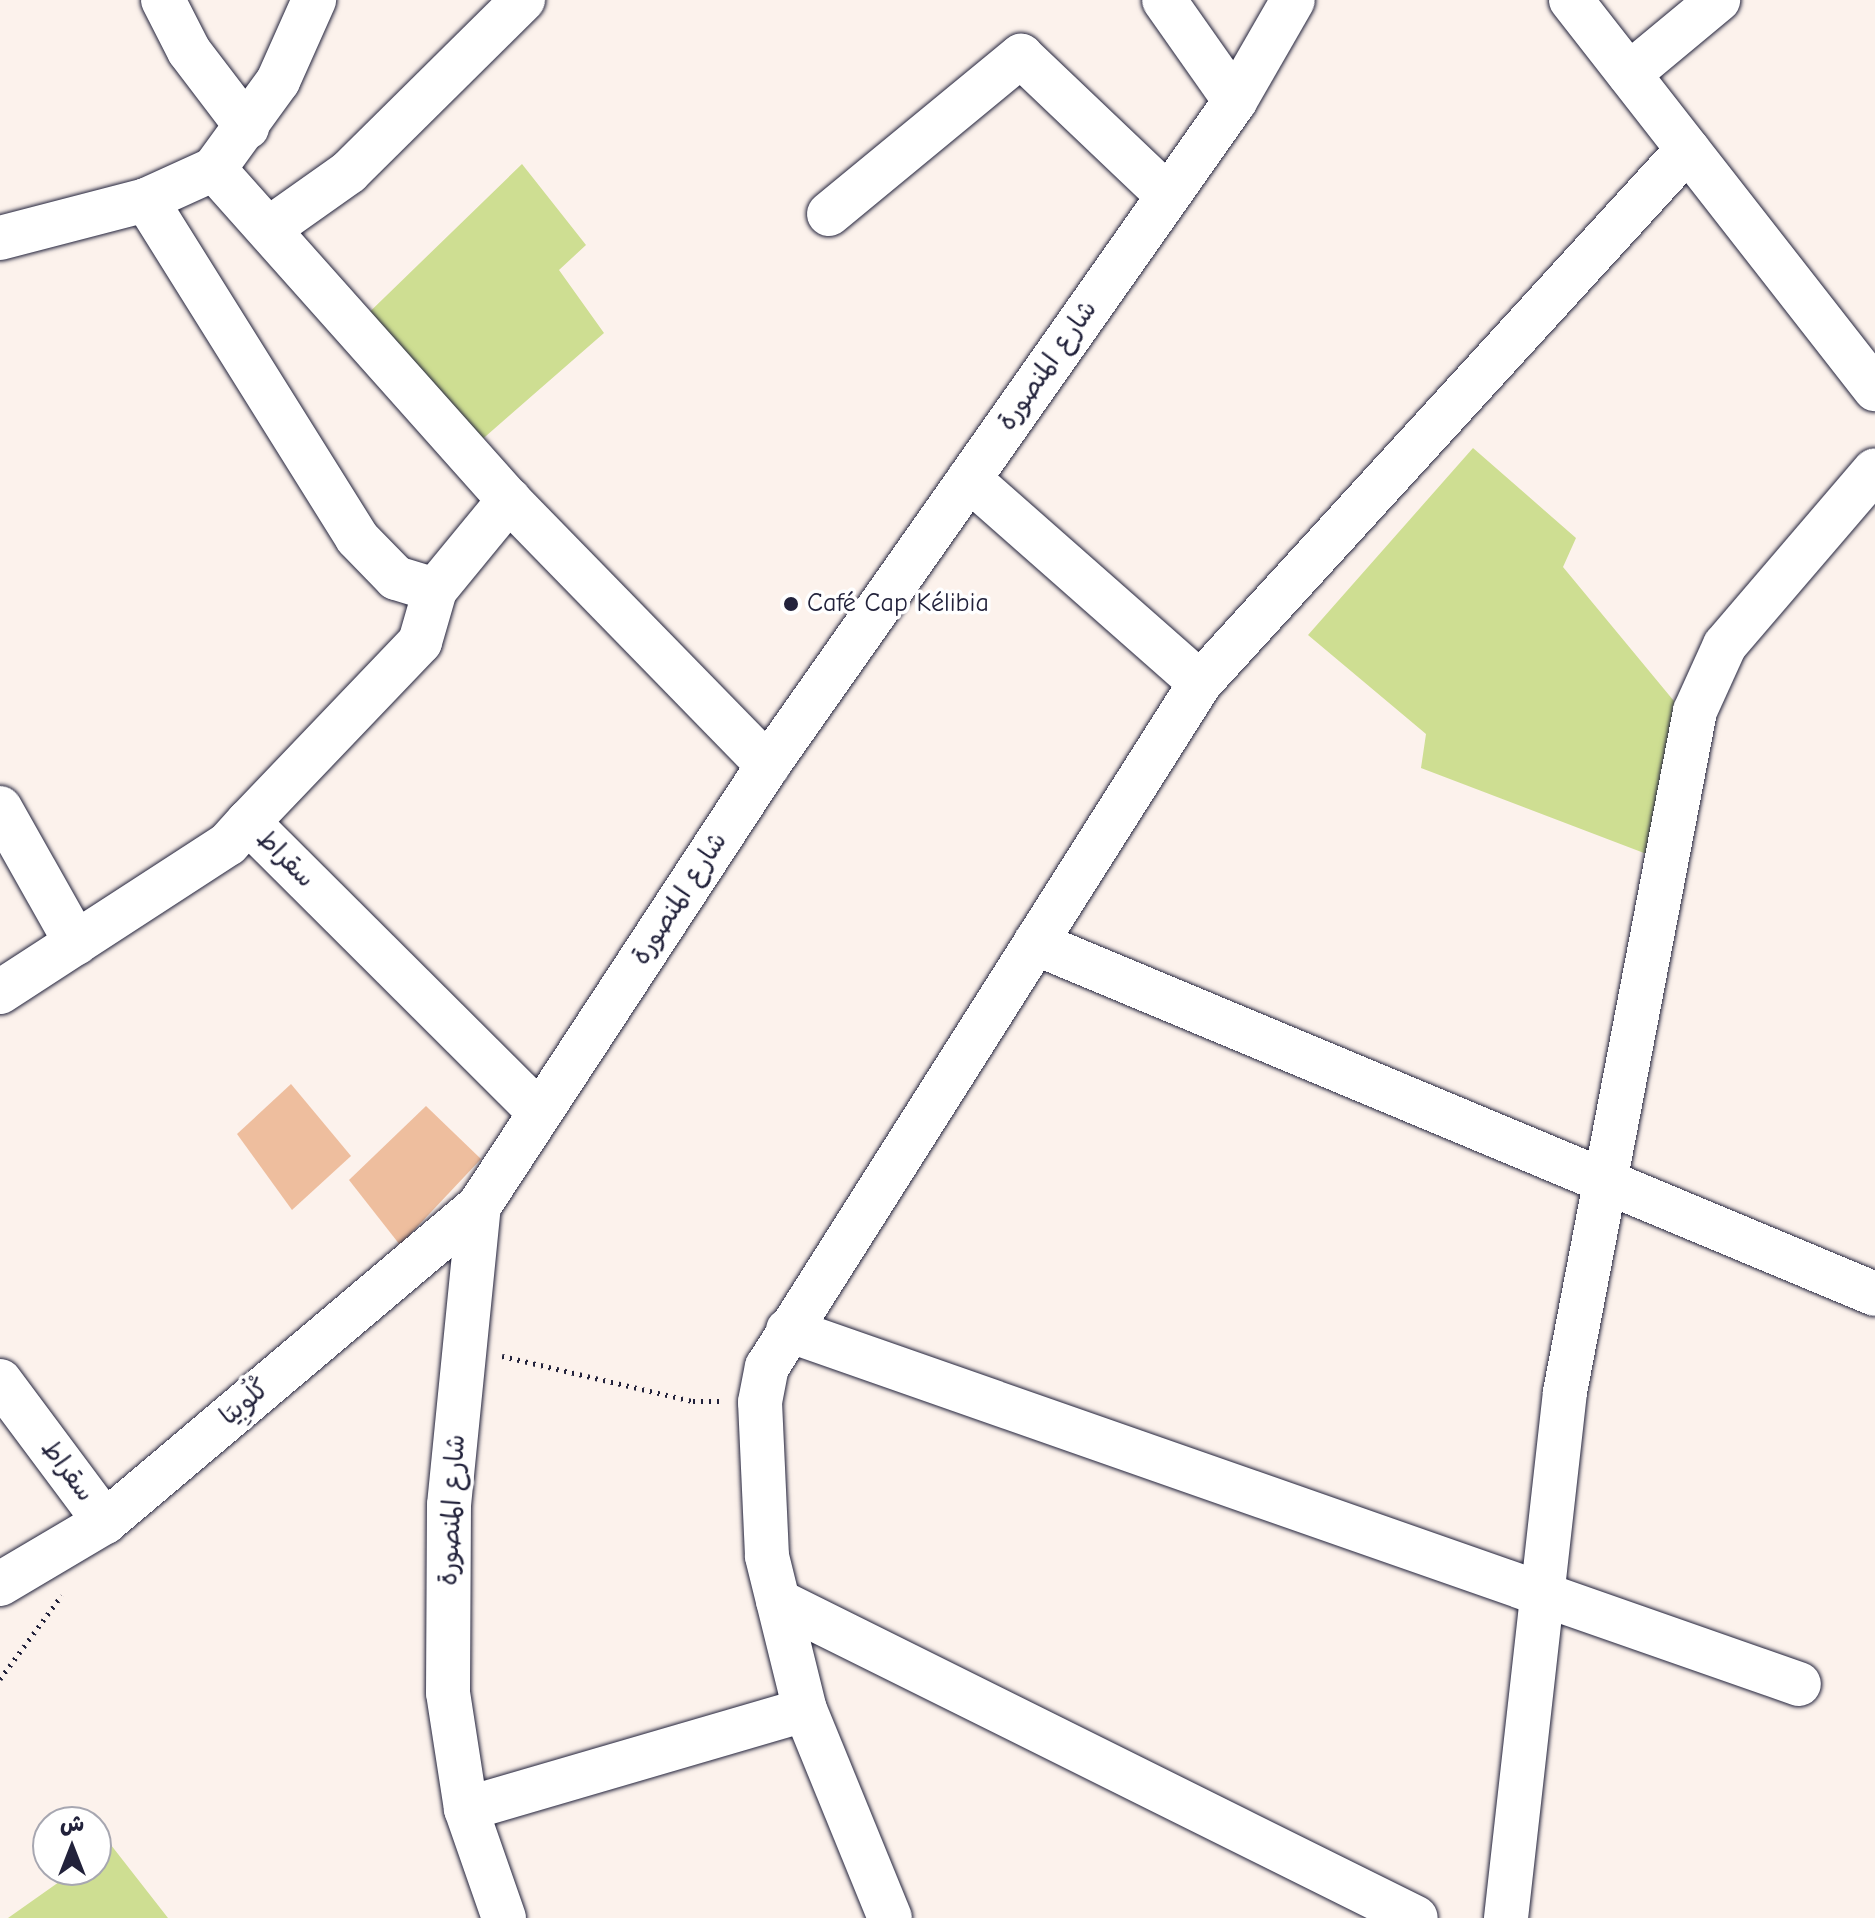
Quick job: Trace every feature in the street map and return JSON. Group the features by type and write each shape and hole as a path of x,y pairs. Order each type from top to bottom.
{"street":[{"path":"163,0 189,51 247,127"},
{"path":"0,238 146,200 214,169 247,127 314,0"},
{"path":"270,228 349,172 523,0"},
{"path":"1164,0 1235,101"},
{"name":"شارع المنصورة","path":"504,1918 466,1809 448,1693 449,1505 479,1206 537,1110 768,765 1235,101 1293,0"},
{"path":"1571,0 1875,389"},
{"path":"1629,74 1718,0"},
{"path":"829,214 1021,56 1167,195"},
{"path":"890,1918 805,1710 778,1601 761,1496 760,1402 767,1367 1200,683 1688,149"},
{"path":"214,169 270,228 509,500 768,765"},
{"path":"146,200 357,538 396,578 435,590"},
{"path":"1506,1918 1538,1594 1565,1392 1695,711 1725,645 1875,470"},
{"path":"969,479 1200,683"},
{"path":"248,822 420,642 435,590 509,500"},
{"path":"0,808 76,943"},
{"name":"سقراط","path":"0,992 228,844 248,822 537,1110"},
{"path":"1035,943 1605,1184 1875,1294"},
{"name":"كْلُوبِيَا","path":"0,1584 105,1522 479,1206"},
{"path":"788,1330 1799,1684"},
{"name":"سقراط","path":"0,1381 105,1522"},
{"path":"778,1601 1416,1918"},
{"path":"466,1809 805,1710"}],"path":[{"path":"466,1348 693,1401 760,1402"},
{"path":"0,1679 67,1587 68,1543"}],"green space":[{"path":"522,164 586,245 559,270 604,333 470,450 351,330"},
{"path":"1473,448 1576,538 1563,567 1688,718 1665,861 1421,768 1426,734 1308,635"},
{"path":"112,1846 168,1918 8,1918 53,1886 112,1886"}],"building":[{"path":"291,1084 351,1156 292,1210 237,1134"},
{"path":"426,1106 481,1159 400,1245 349,1180"}],"place":[{"name":"Café Cap Kélibia","path":"791,604"}]}
